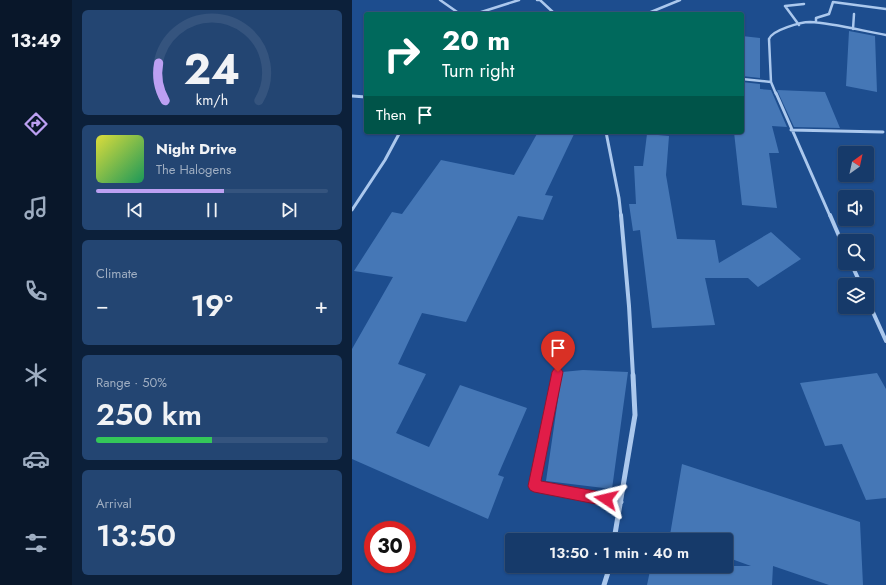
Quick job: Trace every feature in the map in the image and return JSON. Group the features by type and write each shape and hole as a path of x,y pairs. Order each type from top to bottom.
{"street":[{"path":"440,0 457,12"},
{"path":"481,12 519,0"},
{"path":"537,0 540,0 553,12"},
{"path":"651,12 680,0"},
{"path":"816,22 816,18 828,14 832,2 886,9"},
{"path":"799,24 785,6 804,4"},
{"path":"853,29 854,14"},
{"path":"838,234 771,82 770,36 778,30 799,24 816,22 886,35"},
{"path":"744,79 771,82"},
{"path":"352,96 364,97"},
{"path":"791,130 883,132"},
{"path":"352,210 385,160 399,134"},
{"path":"606,134 619,198 629,306 635,415 615,533"},
{"path":"874,314 886,341"},
{"path":"558,372 534,486 621,502"},
{"path":"604,585 608,573"}],"building":[{"path":"849,31 875,36 877,92 846,86"},
{"path":"744,36 760,38 760,78 744,76"},
{"path":"744,82 760,84 760,89 771,90 787,127 772,126 779,153 769,153 777,208 742,205 734,134 744,134"},
{"path":"777,90 825,92 840,128 794,127"},
{"path":"537,134 574,134 545,195 553,196 543,220 518,216 466,322 422,313 398,364 426,374 396,433 429,447 460,385 527,408 498,475 504,477 488,519 352,459 352,349 393,277 354,271 392,212 402,214 441,160 514,175"},
{"path":"647,134 669,136 666,175 677,239 715,240 719,263 771,232 801,259 758,287 748,278 705,278 715,325 652,328 640,230 633,231 629,204 636,204 634,166 643,166"},
{"path":"583,370 628,372 612,489 546,481 562,372"},
{"path":"877,373 886,389 886,498 866,500 842,444 825,446 800,383"},
{"path":"682,464 860,522 863,585 829,585 773,566 772,585 647,585 650,573 733,573 733,566 751,566 733,560 733,533 670,533"}],"route":[{"path":"558,372 534,486 606,499"}]}
